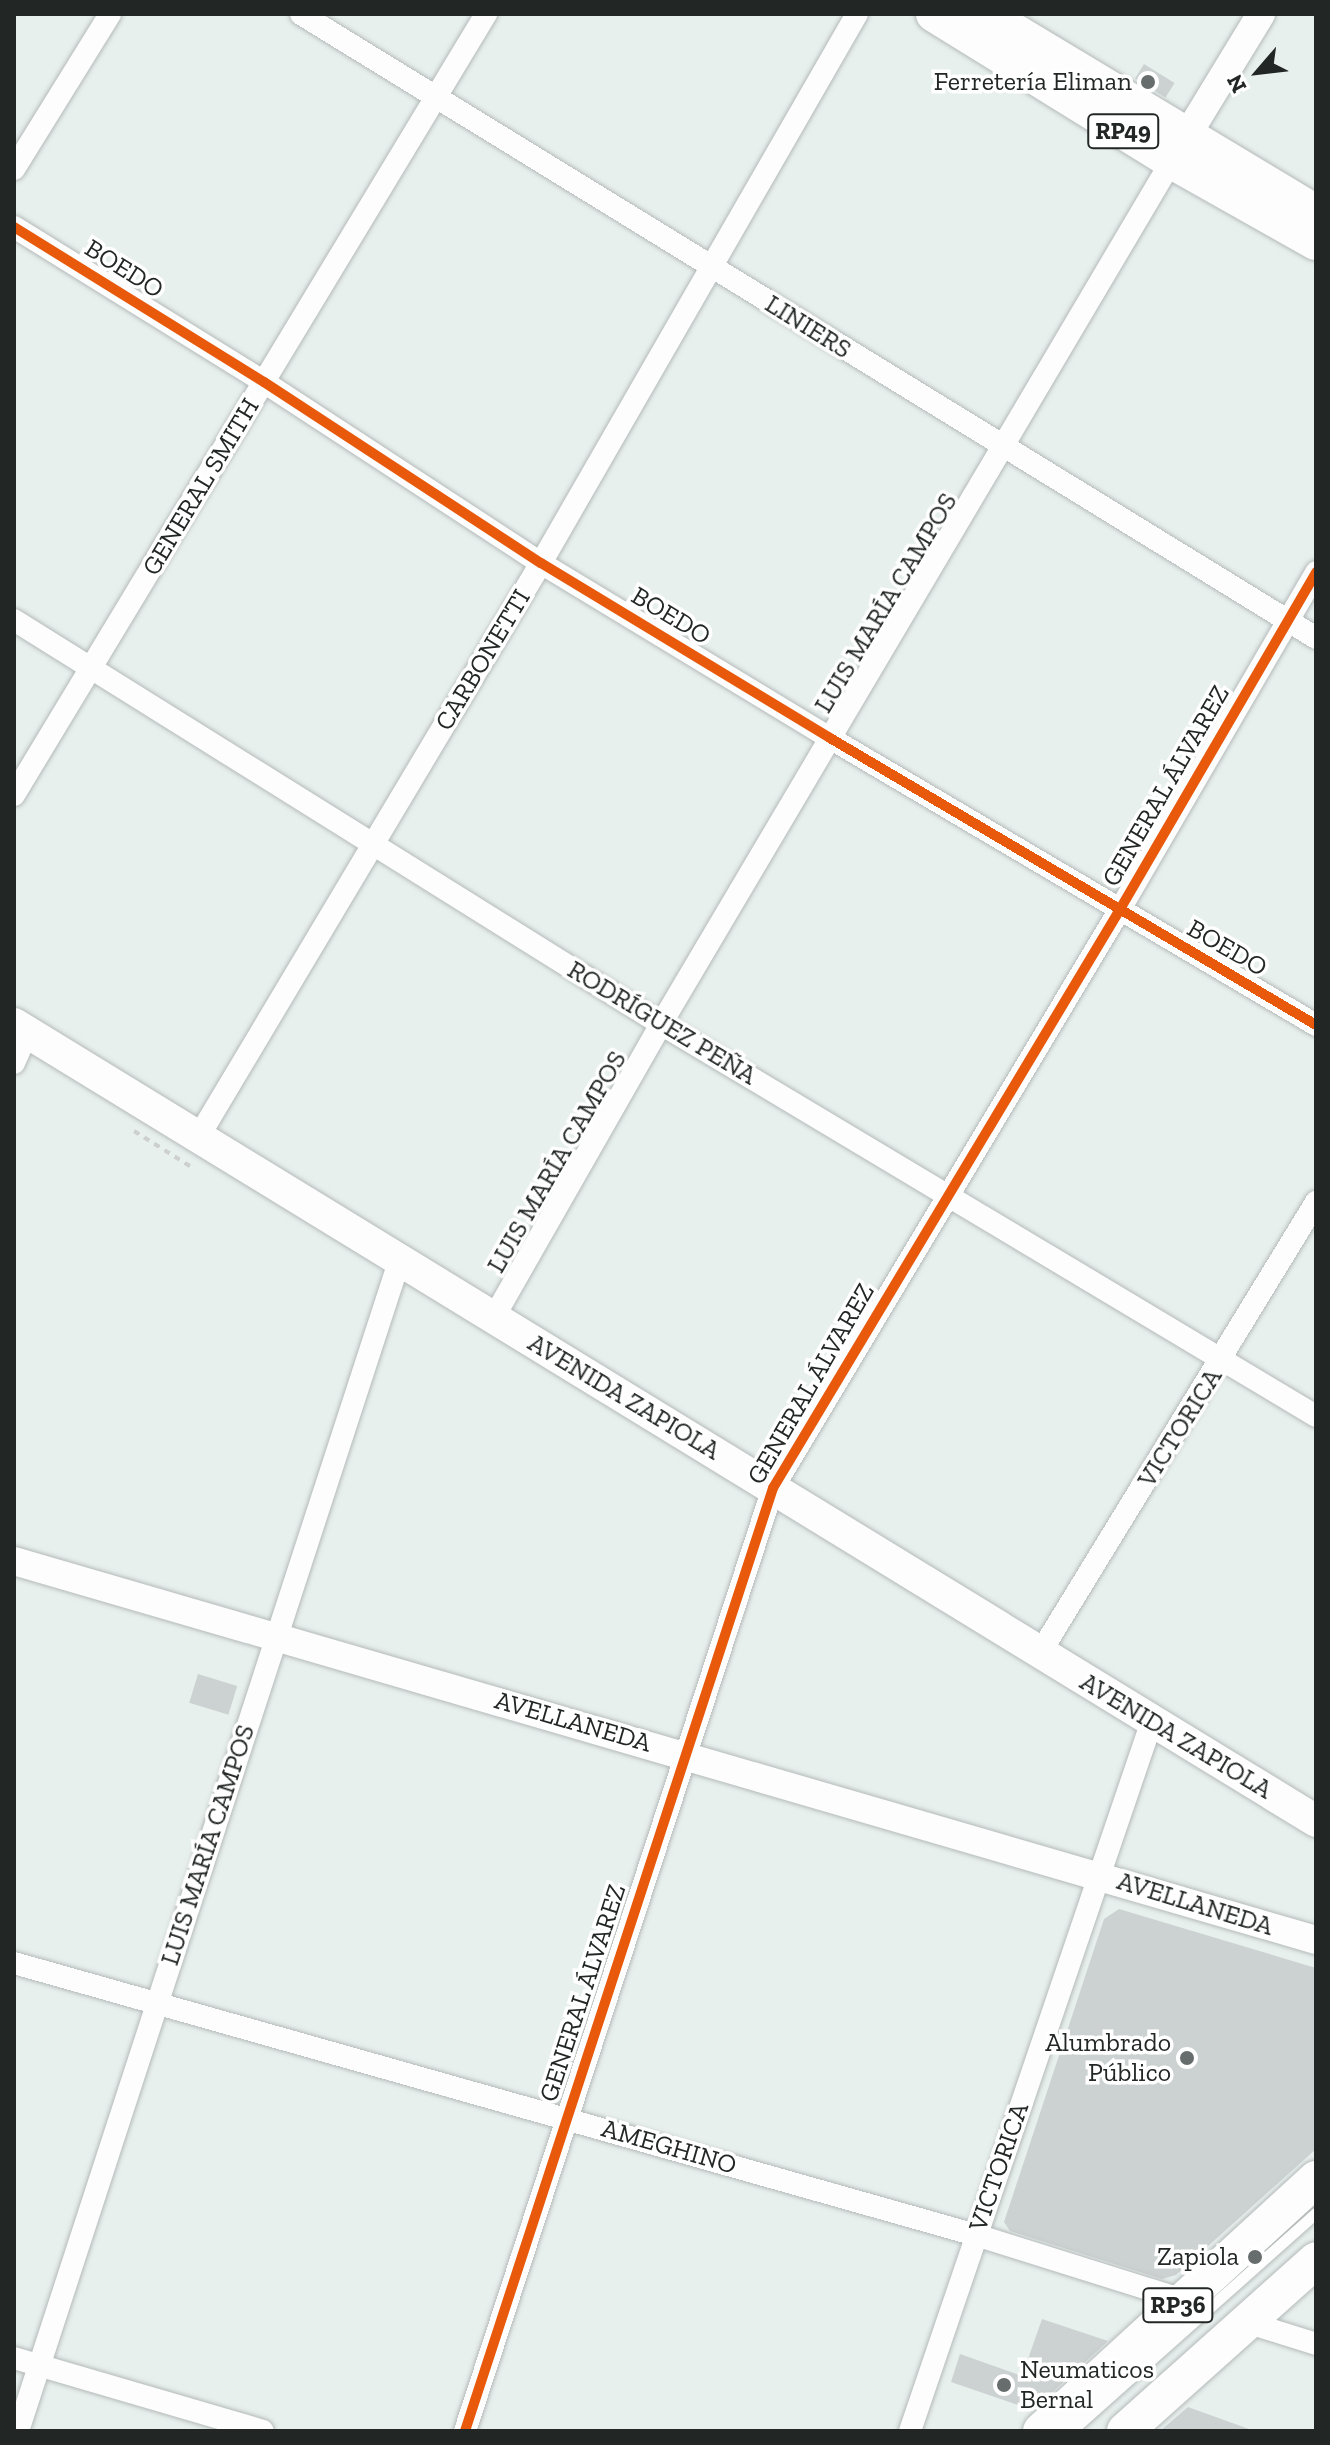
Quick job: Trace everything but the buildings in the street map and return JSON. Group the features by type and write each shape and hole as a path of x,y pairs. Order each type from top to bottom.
{"main road":[{"name":"RP49","path":"934,14 1179,149 1316,213"},
{"name":"RP49","path":"985,14 1316,242"},
{"name":"AVENIDA ZAPIOLA","path":"21,1028 1152,1721 1313,1812"},
{"name":"RP36","path":"1041,2431 1316,2179"},
{"name":"RP36","path":"1125,2431 1316,2260"}],"street":[{"path":"14,169 110,14"},
{"name":"LINIERS","path":"301,14 1316,638"},
{"name":"GENERAL SMITH","path":"14,795 486,14"},
{"name":"CARBONETTI","path":"199,1136 541,563 857,14"},
{"path":"1179,149 1261,14"},
{"name":"LUIS MARÍA CAMPOS","path":"494,1317 661,1024 1179,149"},
{"name":"BOEDO","path":"14,227 264,382 541,563 1119,911 1316,1025"},
{"name":"GENERAL ÁLVAREZ","path":"465,2431 773,1488 1119,911 1316,572"},
{"name":"RODRÍGUEZ PEÑA","path":"14,620 661,1024 1316,1416"},
{"path":"14,1063 21,1028"},
{"name":"VICTORICA","path":"1040,1653 1316,1202"},
{"name":"LUIS MARÍA CAMPOS","path":"18,2431 400,1259"},
{"name":"AVELLANEDA","path":"14,1561 1316,1940"},
{"name":"VICTORICA","path":"910,2431 1152,1721"},
{"name":"AMEGHINO","path":"14,1963 976,2235 1183,2300"},
{"path":"1246,2322 1316,2344"},
{"path":"14,2358 263,2431"}],"lane":[{"path":"1071,2431 1316,2213"},
{"path":"1108,2431 1184,2378"}],"cycle path":[{"path":"14,227 264,382 541,563 1316,1025"},
{"path":"465,2431 773,1488 1119,911 1316,572"}],"place":[{"name":"Ferretería Eliman","path":"1148,82"},
{"name":"Alumbrado Público","path":"1187,2058"},
{"name":"Zapiola","path":"1255,2257"},
{"name":"Neumaticos Bernal","path":"1004,2385"}]}
